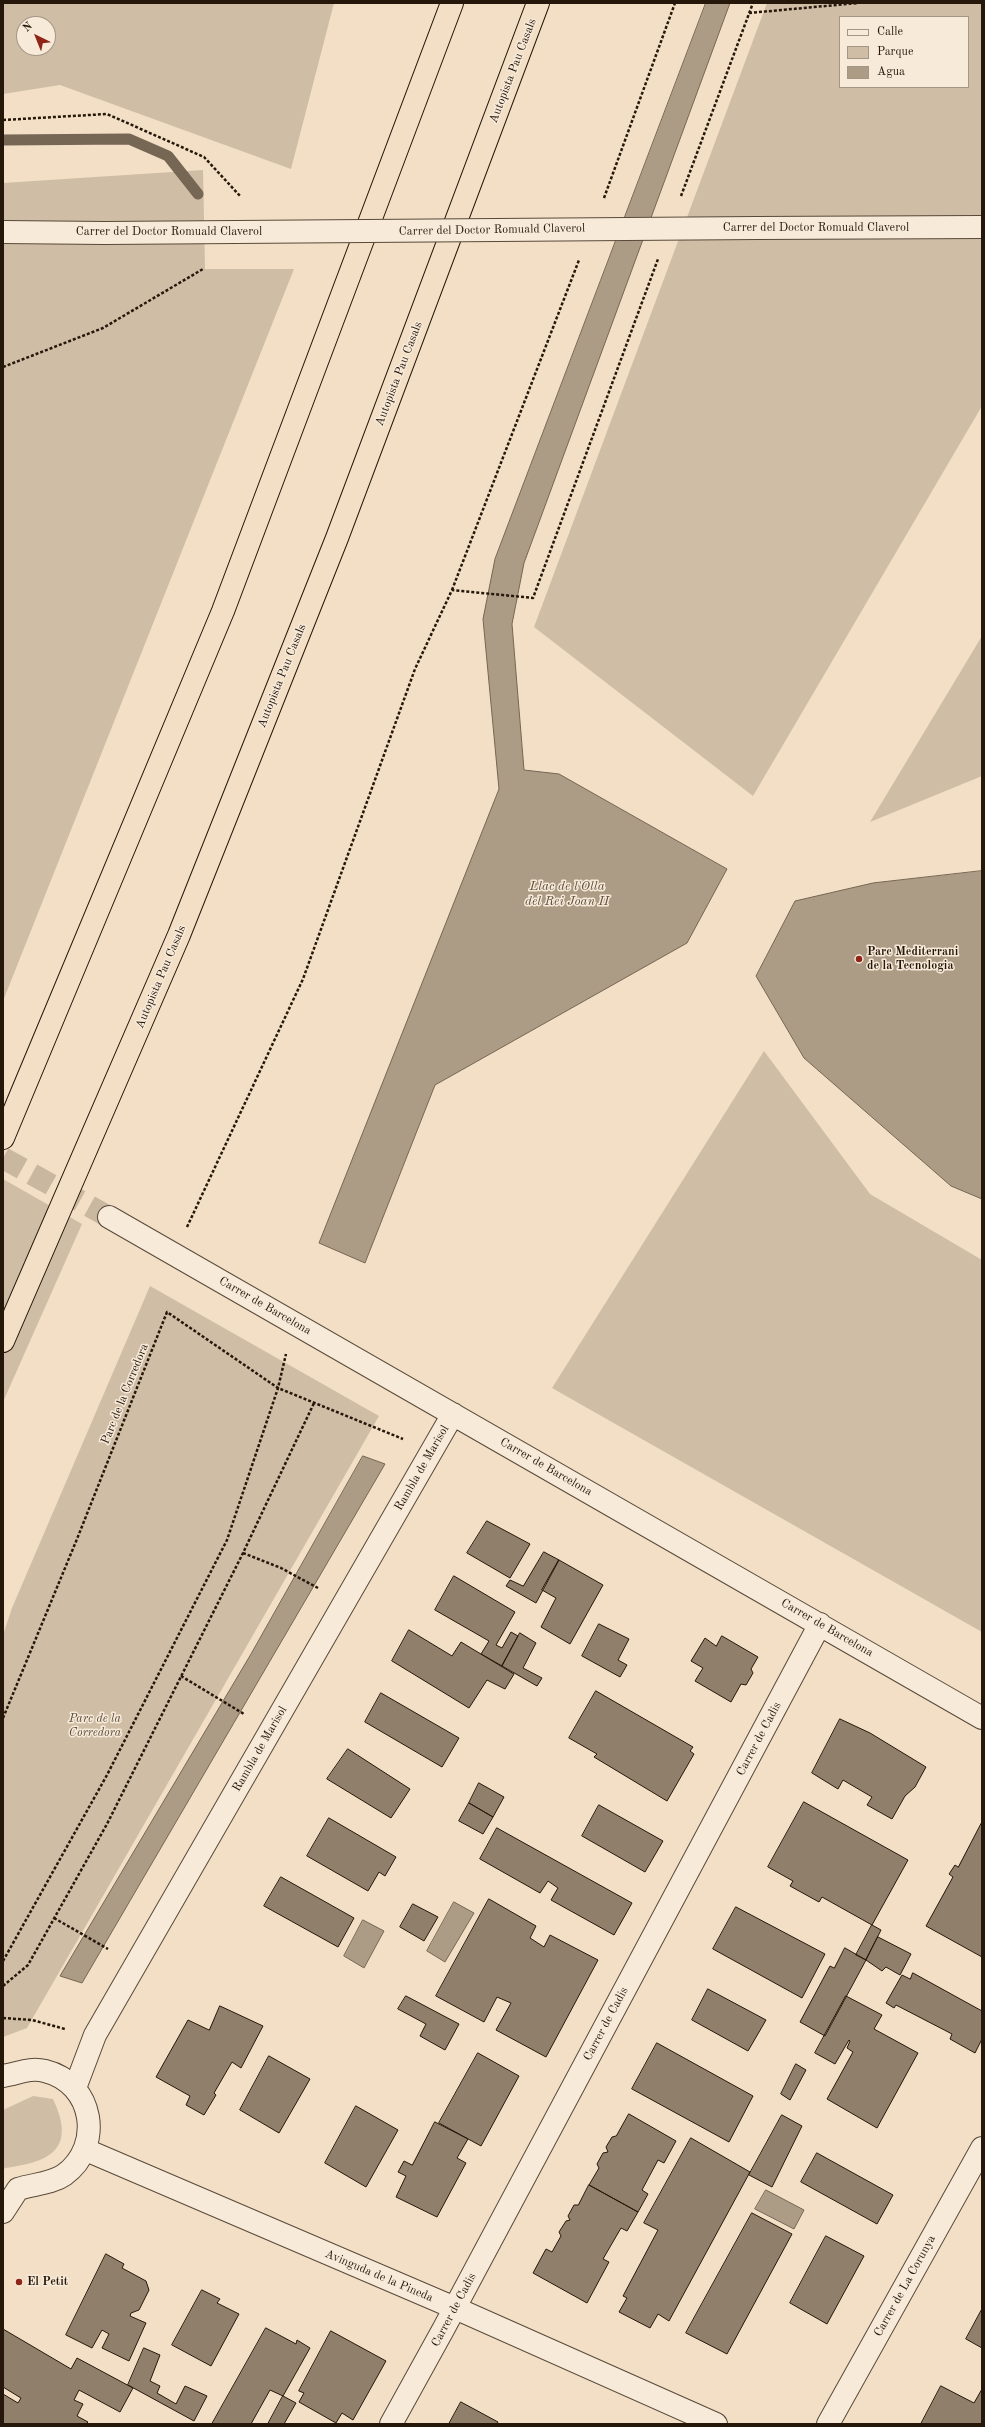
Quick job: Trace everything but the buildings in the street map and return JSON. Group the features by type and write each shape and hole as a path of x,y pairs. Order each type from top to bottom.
{"highway":[{"path":"3,1138 223,611 452,3"},
{"name":"Autopista Pau Casals","path":"3,1341 179,935 337,538 538,3"}],"street":[{"name":"Carrer del Doctor Romuald Claverol","path":"3,232 105,233 982,227"},
{"name":"Carrer de Barcelona","path":"110,1217 982,1718"},
{"name":"Rambla de Marisol","path":"75,2088 94,2035 453,1414"},
{"name":"Carrer de Cadis","path":"391,2424 455,2308 820,1624"},
{"path":"3,2076 23,2070 44,2071 60,2076 75,2088 84,2102 89,2117 90,2133 86,2150 78,2162 64,2175 48,2183 18,2189 3,2212"},
{"name":"Carrer de La Corunya","path":"828,2424 982,2148"},
{"name":"Avinguda de la Pineda","path":"86,2150 455,2308 716,2424"}],"path":[{"path":"604,199 675,3"},
{"path":"681,198 753,3"},
{"path":"750,13 858,3"},
{"path":"3,120 107,114 204,157 241,197"},
{"path":"452,590 533,598 659,257"},
{"path":"174,1254 303,979 415,669 452,590 580,258"},
{"path":"3,367 103,328 203,269"},
{"name":"Parc de la Corredora","path":"3,1718 77,1539 167,1312 278,1388 432,1451"},
{"path":"3,1961 107,1776 227,1540 278,1388 293,1322"},
{"path":"3,1986 28,1965 107,1824 243,1553 314,1403"},
{"path":"243,1553 281,1568 320,1590"},
{"path":"181,1676 194,1682 246,1715"},
{"path":"54,1918 108,1949"},
{"path":"3,2018 32,2020 73,2032"}],"green space":[{"path":"3,3 334,3 291,169 60,85 3,94"},
{"path":"767,3 982,3 982,406 753,796 534,627"},
{"path":"203,170 205,269 294,269 3,1001 3,183"},
{"path":"982,636 982,776 870,822"},
{"path":"764,1051 870,1194 982,1260 982,1632 552,1388"},
{"path":"3,1179 82,1224 3,1402"},
{"name":"Parc de la Corredora","path":"150,1286 379,1416 27,2028 3,2037 3,1635 12,1608"},
{"path":"33,2096 53,2099 62,2130 60,2141 55,2150 36,2162 5,2168 3,2170 3,2110"}],"water":[{"name":"Llac de l'Olla del Rei Joan II","path":"706,3 730,3 524,563 512,624 524,770 559,774 727,869 687,943 435,1085 365,1263 319,1243 499,789 483,619 495,559"},
{"path":"982,871 982,1199 951,1186 804,1058 756,976 795,901 873,883"},
{"path":"363,1456 385,1464 82,1983 60,1976 251,1654"},
{"path":"454,1902 474,1913 445,1962 427,1951"},
{"path":"363,1920 384,1931 364,1968 344,1956"},
{"path":"766,2190 804,2210 794,2229 755,2209"}],"waterway":[{"path":"3,140 129,139 168,156 198,194"}],"tunnel":[{"path":"3,1158 109,1217"}],"place":[{"name":"Parc Mediterrani de la Tecnologia","path":"859,959"},
{"name":"El Petit","path":"19,2282"}]}
